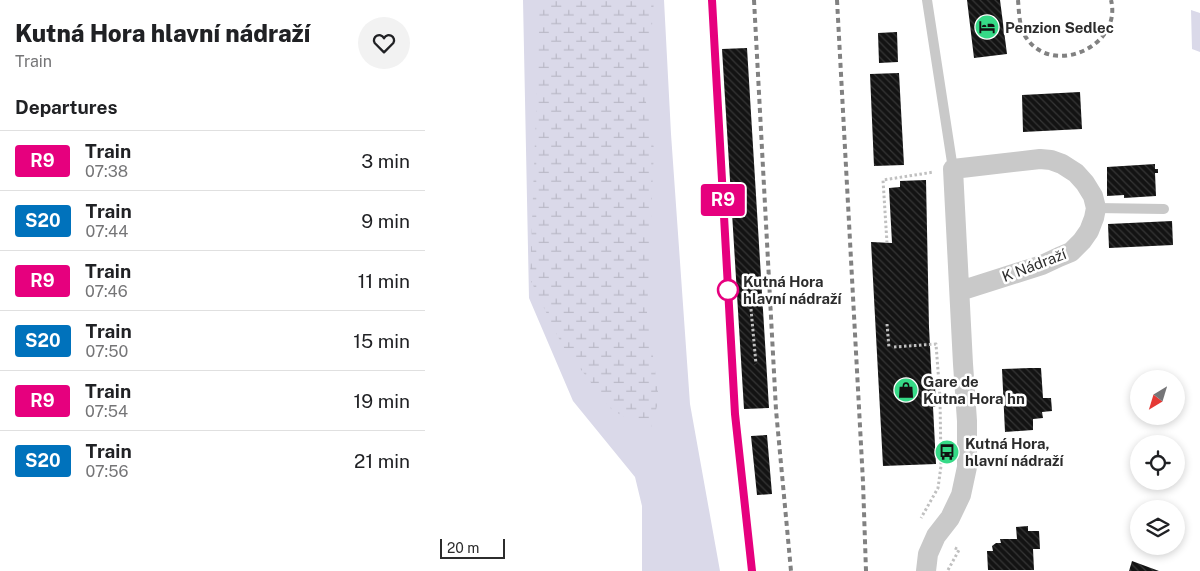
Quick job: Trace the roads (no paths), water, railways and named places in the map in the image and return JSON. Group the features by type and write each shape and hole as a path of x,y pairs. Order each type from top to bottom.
{"street":[{"path":"926,571 927,554 936,536 950,518 961,495 967,468 967,421 953,169 1021,160 1051,160 1076,172 1093,196 1096,208"},
{"name":"K Nádraží","path":"960,291 1042,265 1071,252 1089,231 1096,208"}],"lane":[{"path":"927,0 953,169"},
{"path":"1096,208 1164,209"}],"railway":[{"path":"712,0 735,414 752,571"},
{"path":"754,0 776,410 791,571"},
{"path":"837,0 863,482 866,571"},
{"path":"1018,0 1019,17 1024,34 1035,47 1049,54 1065,56 1081,52 1095,44 1106,32 1112,17 1111,0"}],"train":[{"name":"R9","path":"712,0 735,414 752,571"}],"place":[{"name":"Penzion Sedlec","path":"987,27"},
{"name":"Kutná Hora hlavní nádraží","path":"728,290"},
{"name":"Gare de Kutna Hora hn","path":"906,390"},
{"name":"Kutná Hora, hlavní nádraží","path":"947,452"}]}
